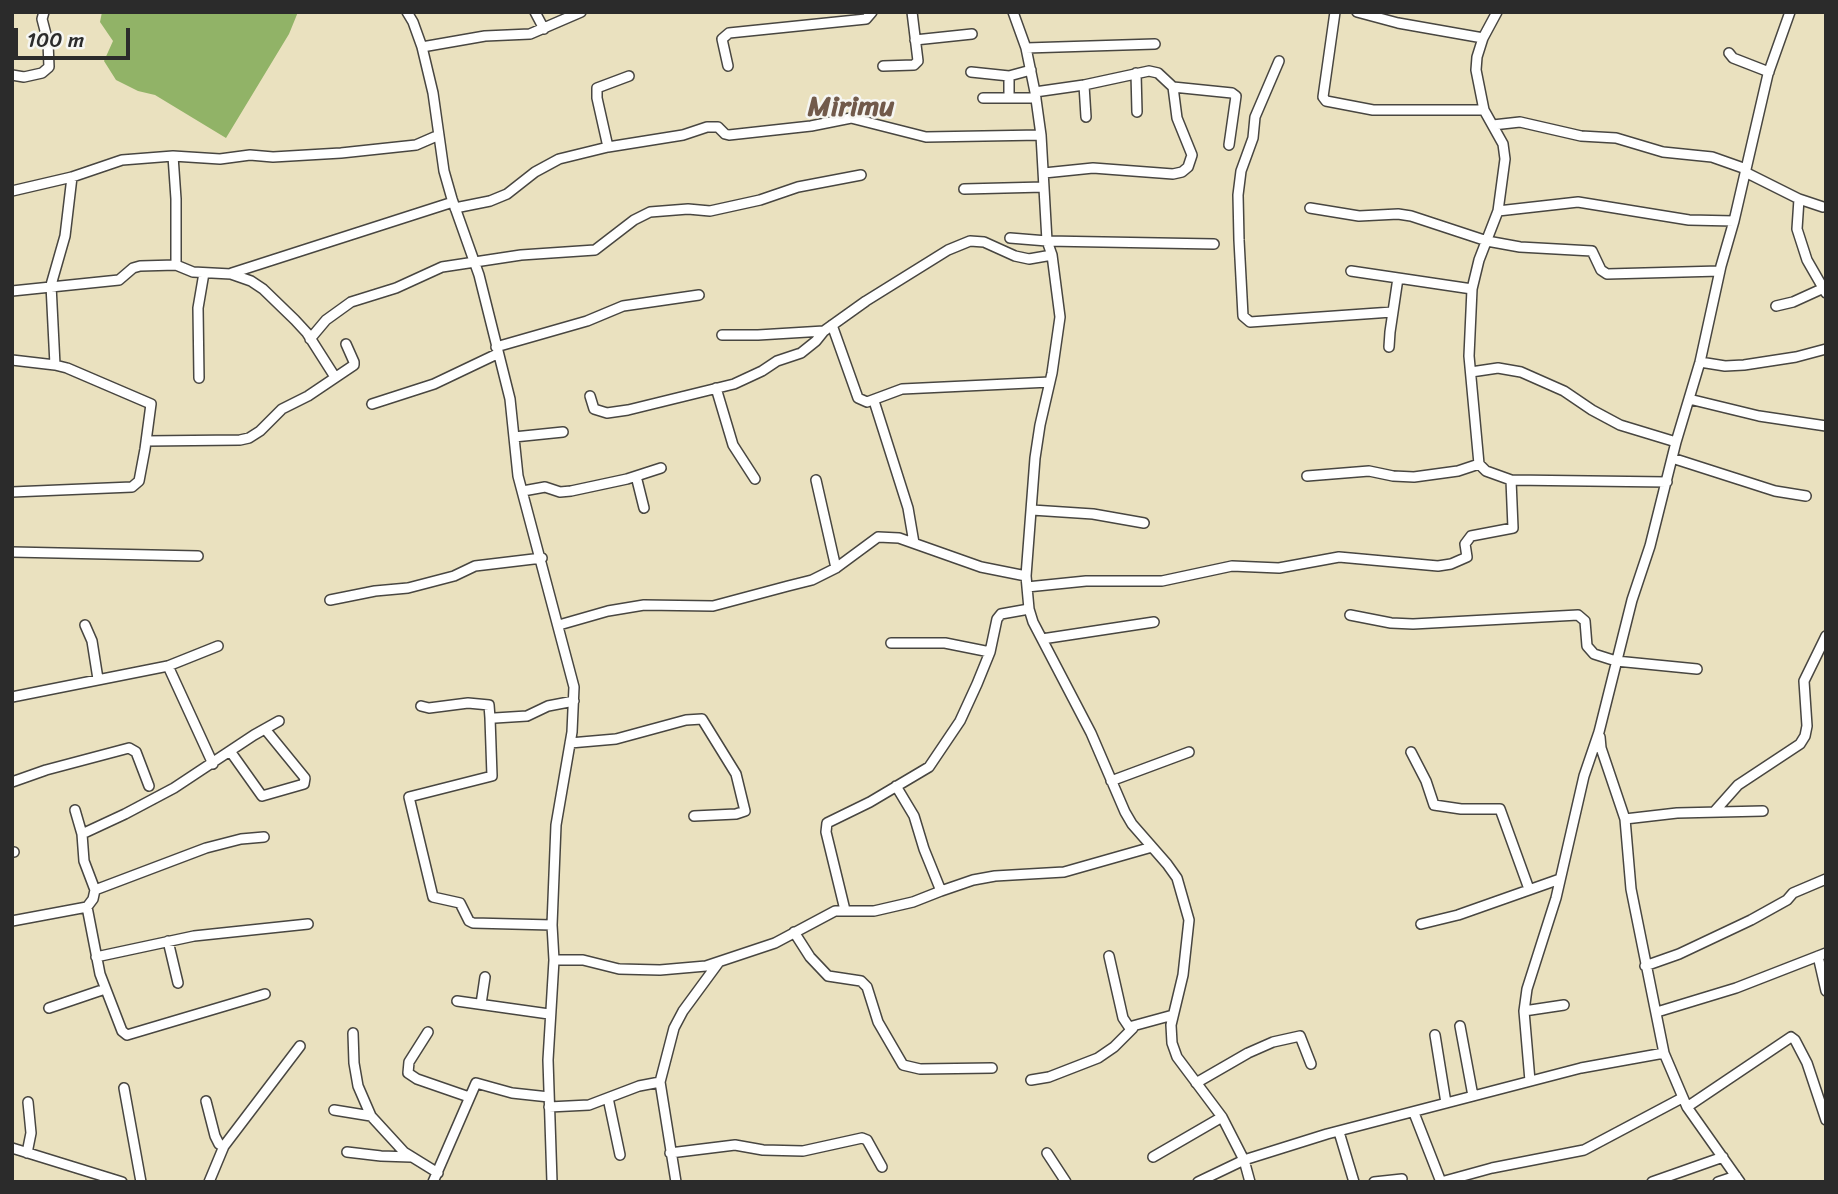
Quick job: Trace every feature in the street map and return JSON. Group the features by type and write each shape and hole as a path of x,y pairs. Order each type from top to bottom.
{"street":[{"path":"12,75 42,74 49,67 44,12"},
{"path":"407,12 422,47 433,93 444,171 475,262 510,399 518,475 574,687 570,743 556,825 552,925 554,960 549,1014 552,1182"},
{"path":"535,12 544,29"},
{"path":"422,47 485,36 530,34 581,12"},
{"path":"728,66 722,39 729,33 866,19 872,12"},
{"path":"883,66 917,64 912,12"},
{"path":"1013,12 1027,48 1036,95 1044,173 1047,241 1052,255 1060,317 1035,458 1026,576 1029,609 1091,733 1132,824 1177,878 1189,920 1183,975 1172,1015 1172,1043 1177,1057 1222,1117 1244,1160 1250,1182"},
{"path":"1335,12 1323,97 1326,101 1373,110 1484,110"},
{"path":"1357,12 1398,23 1483,38"},
{"path":"1497,12 1476,57 1484,110 1503,144 1505,159 1498,211 1472,289 1471,372 1479,464 1486,471 1511,480 1667,482"},
{"path":"1530,1081 1524,1011 1527,989 1560,879 1584,776 1599,732 1616,661 1700,362 1769,72 1790,12"},
{"path":"915,40 972,34"},
{"path":"1027,48 1156,44"},
{"path":"1729,53 1733,58 1769,72"},
{"path":"1279,61 1255,117 1253,138 1241,171 1238,240 1243,317 1250,323 1392,312"},
{"path":"971,72 1009,76 1031,70"},
{"path":"983,98 1036,95 1149,71 1158,73 1173,88 1177,118 1192,155 1192,162 1182,172 1173,174 1093,168 1044,173"},
{"path":"1136,73 1137,112"},
{"path":"608,147 597,88 629,76"},
{"path":"1009,76 1009,98"},
{"path":"1084,85 1086,117"},
{"path":"1173,88 1232,93 1236,96 1229,145"},
{"path":"231,274 454,205 490,201 508,194 541,168 559,159 608,147 656,141 716,126 729,135 811,126 851,118 926,137 1041,135"},
{"path":"1493,125 1529,123 1580,136 1616,138 1663,152 1713,157 1799,199 1823,207"},
{"path":"12,191 72,177 122,160 173,156 220,159 341,153 416,145 439,135"},
{"path":"173,156 176,265"},
{"path":"310,339 326,320 351,302 396,288 442,267 521,255 595,250 634,220 650,212 688,209 710,211 760,200 798,187 861,176"},
{"path":"55,365 51,285 65,236 72,177"},
{"path":"964,189 1044,187"},
{"path":"1776,306 1825,290 1808,260 1797,229 1799,199"},
{"path":"1498,211 1578,202 1689,220 1734,221"},
{"path":"1310,208 1359,216 1398,214 1487,241 1520,247 1592,251 1601,270 1607,274 1720,271"},
{"path":"1010,238 1214,244"},
{"path":"590,396 594,409 607,412 628,410 734,384 762,371 777,360 801,353 828,328 866,301 948,250 970,241 984,242 1029,259 1052,255"},
{"path":"12,291 51,285 110,282 124,277 133,268 176,265 193,272 231,274 251,281 263,289 295,320 335,377"},
{"path":"1352,271 1472,289"},
{"path":"199,378 198,307 204,273"},
{"path":"1390,346 1398,278"},
{"path":"372,404 434,384 496,351 587,321 623,306 699,295"},
{"path":"722,335 758,335 828,328"},
{"path":"828,328 858,398 867,402 902,389 1050,382"},
{"path":"146,441 249,438 282,410 355,364 345,344"},
{"path":"1700,362 1725,366 1744,365 1807,355 1826,349"},
{"path":"12,360 67,368 151,404 139,481 132,487 12,492"},
{"path":"1471,372 1498,368 1521,372 1564,391 1620,425 1676,442"},
{"path":"716,388 733,445 755,479"},
{"path":"1689,398 1759,416 1826,426"},
{"path":"874,401 908,508 914,543"},
{"path":"514,437 563,432"},
{"path":"1672,458 1775,492 1806,496"},
{"path":"1307,476 1369,471 1414,477 1458,471 1479,464"},
{"path":"523,491 545,487 559,492 572,491 661,468"},
{"path":"636,476 645,508"},
{"path":"816,480 836,568"},
{"path":"1027,587 1086,581 1162,581 1232,566 1279,568 1339,557 1438,566 1451,564 1467,556 1465,544 1471,536 1513,528 1511,480"},
{"path":"1032,510 1093,514 1144,523"},
{"path":"559,625 608,611 644,605 713,606 812,580 836,568 878,537 899,538 981,567 1026,576"},
{"path":"12,552 198,556"},
{"path":"330,600 408,588 454,576 475,566 542,558"},
{"path":"845,910 825,827 829,822 870,802 929,766 960,721 990,652 997,619 1001,614 1029,609"},
{"path":"1350,615 1391,623 1413,624 1578,615 1585,621 1587,646 1591,652 1616,661 1697,669"},
{"path":"1042,639 1154,622"},
{"path":"85,625 92,641 98,678"},
{"path":"1714,812 1738,785 1800,744 1807,726 1804,681 1826,636"},
{"path":"891,643 945,643 990,652"},
{"path":"12,697 168,666 218,646"},
{"path":"168,666 213,764"},
{"path":"490,718 527,716 548,706 574,701"},
{"path":"421,706 429,708 468,703 489,705 490,718 491,777 416,794 409,798 433,897 460,903 469,921 473,923 552,925"},
{"path":"570,743 616,739 686,720 702,719 736,775 745,811 736,814 694,816"},
{"path":"82,834 162,795 279,721"},
{"path":"230,751 262,796 305,783 305,778 265,729"},
{"path":"1599,732 1601,748 1625,820 1629,875 1664,1052 1687,1107 1738,1179 1718,1182"},
{"path":"12,782 129,748 136,752 149,786"},
{"path":"1111,781 1189,752"},
{"path":"1411,752 1426,781 1434,805 1461,809 1497,808 1503,812 1529,889"},
{"path":"896,786 914,816 941,891"},
{"path":"12,921 87,907 93,899 95,890 85,862 82,834 75,810"},
{"path":"1625,820 1677,813 1763,811"},
{"path":"95,890 206,848 241,839 264,837"},
{"path":"554,960 589,961 619,969 660,970 706,965 775,943 835,911 874,911 913,902 973,880 1064,872 1152,847"},
{"path":"1422,924 1478,909 1560,879"},
{"path":"1645,966 1678,954 1751,920 1787,900 1793,893 1826,879"},
{"path":"87,907 105,989 122,1031 127,1035 265,994"},
{"path":"96,957 194,936 308,924"},
{"path":"794,932 810,957 828,976 861,981 867,987 878,1022 903,1065 920,1069 992,1068"},
{"path":"168,941 178,983"},
{"path":"1657,1012 1736,988 1822,955 1826,991"},
{"path":"1109,956 1123,1018 1129,1027 1133,1028"},
{"path":"676,1182 660,1083 674,1028 683,1011 719,962"},
{"path":"481,1004 485,977"},
{"path":"49,1008 105,989"},
{"path":"457,1000 549,1014"},
{"path":"1524,1011 1564,1005"},
{"path":"1031,1080 1049,1077 1098,1058 1133,1028 1172,1015"},
{"path":"1461,1026 1473,1096"},
{"path":"428,1032 410,1062 408,1073 417,1079 469,1097"},
{"path":"353,1033 358,1086 372,1116 411,1157 435,1177 477,1083 512,1093 549,1097"},
{"path":"1435,1035 1446,1103"},
{"path":"1196,1083 1248,1053 1273,1042 1300,1036 1311,1064"},
{"path":"1687,1107 1791,1037 1807,1063 1826,1120"},
{"path":"209,1182 224,1146 300,1046"},
{"path":"1198,1182 1244,1160 1339,1132 1581,1068 1664,1052"},
{"path":"549,1107 589,1105 639,1086 660,1083"},
{"path":"124,1088 141,1182"},
{"path":"608,1098 620,1155"},
{"path":"1414,1113 1441,1182 1492,1168 1584,1150 1682,1098"},
{"path":"206,1101 215,1136 219,1144 224,1146"},
{"path":"27,1153 31,1133 29,1102"},
{"path":"334,1110 372,1116"},
{"path":"1153,1157 1222,1117"},
{"path":"1339,1132 1354,1182"},
{"path":"670,1153 735,1145 763,1150 803,1151 862,1138 867,1140 881,1167"},
{"path":"12,1148 122,1182"},
{"path":"347,1152 411,1157"},
{"path":"1047,1153 1066,1182"},
{"path":"1652,1182 1723,1157"},
{"path":"1374,1182 1402,1179"}],"green space":[{"path":"102,12 298,12 289,34 226,138 155,95 138,91 116,80 104,61 113,41 100,22"}],"district":[{"name":"Mirimu","path":"851,108"}]}
